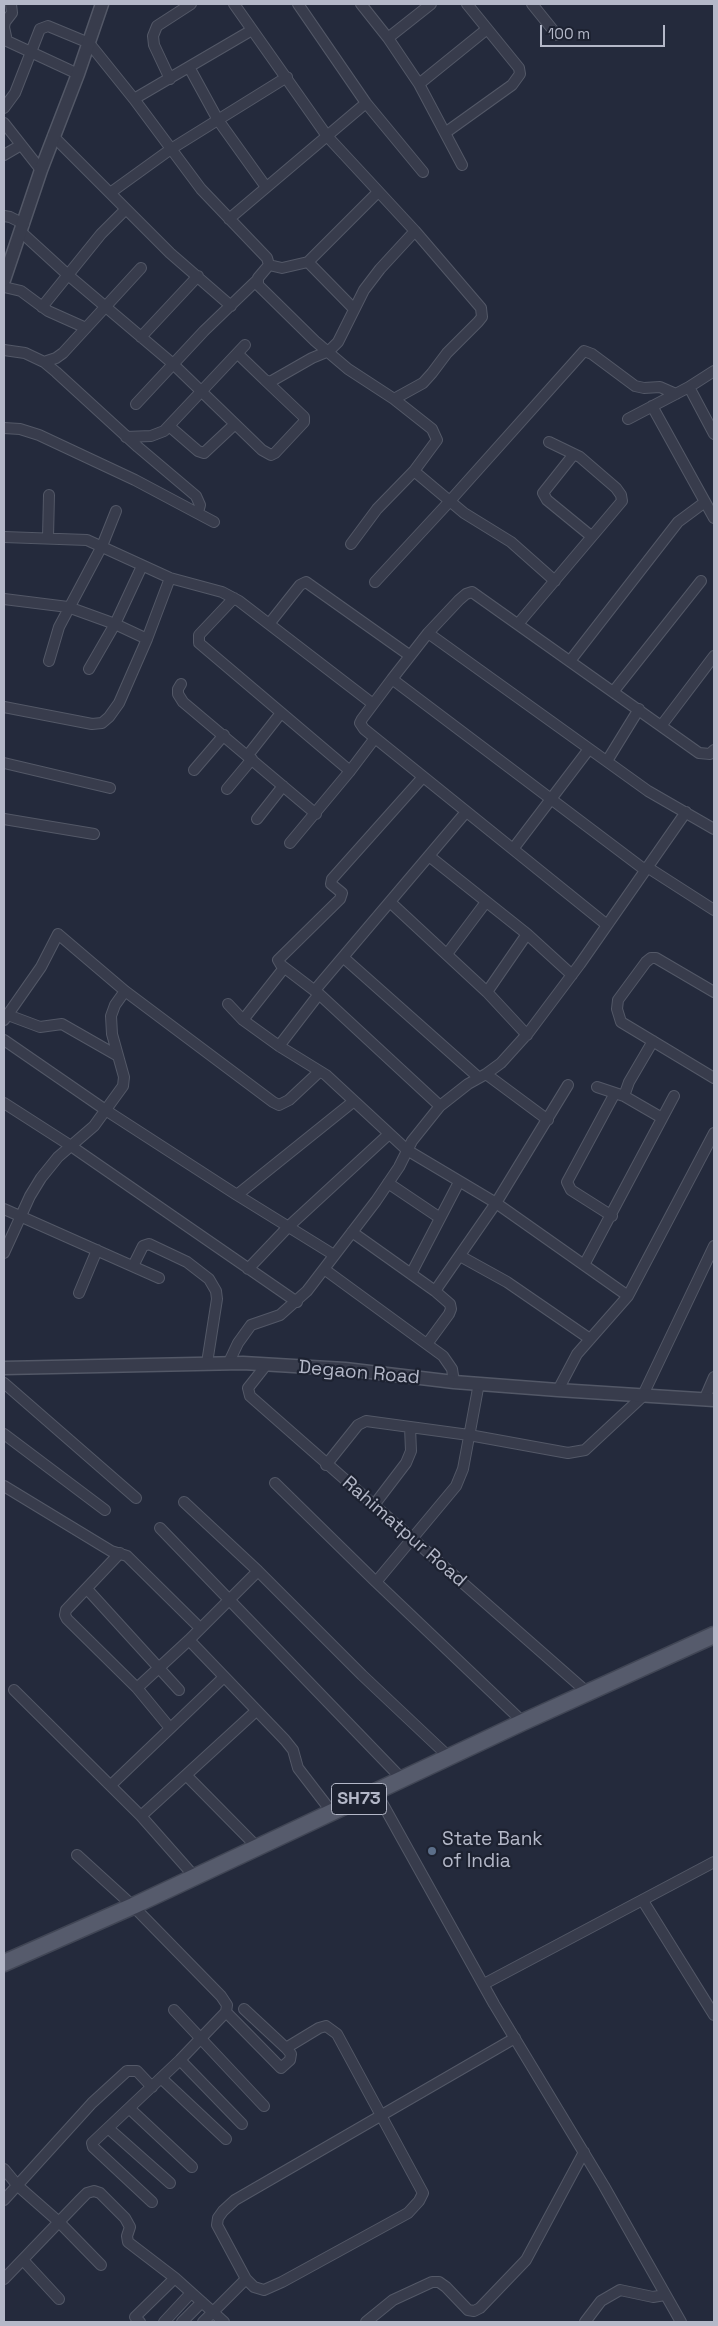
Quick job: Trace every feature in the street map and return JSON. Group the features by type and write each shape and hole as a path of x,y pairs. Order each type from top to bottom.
{"main road":[{"name":"SH73","path":"4,1963 132,1906 331,1811 376,1792 523,1722 714,1635"}],"street":[{"path":"11,4 12,13 5,22 5,36 10,44 78,74"},
{"path":"4,280 53,136 78,74 102,4"},
{"path":"170,78 154,45 153,36 157,26 191,4"},
{"path":"234,4 327,136 481,308 482,317 423,383 402,392 394,399"},
{"path":"299,4 366,103 423,172"},
{"path":"361,4 388,38 419,84 462,165"},
{"path":"388,38 432,4"},
{"path":"445,133 512,85 520,74 519,68 467,4"},
{"path":"532,4 557,35"},
{"path":"4,108 14,93 36,34 40,30 48,26 89,43 134,99 200,189 267,258 269,265"},
{"path":"419,84 487,29"},
{"path":"134,99 252,30"},
{"path":"189,67 218,120 266,187"},
{"path":"110,193 171,149 287,77"},
{"path":"229,218 366,103"},
{"path":"4,124 41,170"},
{"path":"53,136 170,253 231,306"},
{"path":"4,156 21,145"},
{"path":"269,265 282,268 308,262 378,192"},
{"path":"42,307 101,234 126,209"},
{"path":"4,216 10,217 23,228 68,275 172,363 262,450 271,455 276,453 304,422 302,414 238,354"},
{"path":"265,380 275,381 312,358 329,351 338,342 364,290 414,231"},
{"path":"308,262 354,309"},
{"path":"136,404 172,363 256,281 269,265"},
{"path":"44,362 56,358 63,353 141,268"},
{"path":"141,337 198,276"},
{"path":"256,281 315,341 348,369 394,399 424,422 436,435 437,440 434,446 378,509 351,544"},
{"path":"4,288 21,290 42,307 86,328"},
{"path":"126,437 158,434 169,426 245,345"},
{"path":"4,350 25,353 44,362 126,437 196,496 200,505 198,512"},
{"path":"375,582 584,351 592,354 635,386 644,388 660,387 676,394"},
{"path":"628,419 689,387 714,371"},
{"path":"689,387 714,434"},
{"path":"652,406 714,518"},
{"path":"169,426 198,451 204,453 235,424"},
{"path":"4,428 20,429 39,435 198,512 214,522"},
{"path":"518,624 622,501 621,495 616,488 574,454 549,442"},
{"path":"574,454 542,493 547,500 591,536"},
{"path":"414,470 449,502 511,542 555,581"},
{"path":"48,537 49,495"},
{"path":"570,661 678,522 705,502"},
{"path":"50,661 59,627 102,546 116,511"},
{"path":"4,537 48,537 87,540 170,578 222,592 234,598 373,704"},
{"path":"88,669 115,624 142,566"},
{"path":"4,707 92,724 102,723 110,717 119,703 147,639 170,578"},
{"path":"613,692 701,581"},
{"path":"269,624 300,585 306,582 409,655"},
{"path":"607,925 364,729 360,722 409,655 459,600 472,592 700,753 710,754 714,750"},
{"path":"4,598 68,607 115,624 147,639"},
{"path":"234,598 199,635 199,643 350,771"},
{"path":"428,633 606,762 648,790 714,829"},
{"path":"661,726 714,656"},
{"path":"392,679 550,799 646,868 714,910"},
{"path":"181,684 178,694 183,702 316,814"},
{"path":"606,762 639,709"},
{"path":"227,789 281,713"},
{"path":"194,770 224,735"},
{"path":"290,843 316,814 375,738"},
{"path":"513,849 589,749"},
{"path":"4,763 110,788"},
{"path":"423,777 332,880 332,884 342,896 279,957 279,963 317,992 440,1106"},
{"path":"257,819 284,786"},
{"path":"279,1046 317,992 344,958 466,812"},
{"path":"229,1362 244,1332 251,1325 280,1315 297,1302 388,1183 399,1167 407,1150 440,1106 501,1063 527,1034 572,974 686,812"},
{"path":"4,820 94,834"},
{"path":"429,856 527,934 572,974"},
{"path":"390,902 487,992 527,1034"},
{"path":"447,954 486,902"},
{"path":"118,1056 62,1024 40,1027 6,1017 40,967 58,934 125,991 279,1105 289,1100 319,1072"},
{"path":"487,992 527,934"},
{"path":"344,958 482,1076 548,1120"},
{"path":"714,992 656,958 651,958 618,1000 617,1009 621,1022 714,1078"},
{"path":"242,1020 284,968"},
{"path":"4,1253 20,1216 42,1178 58,1157 82,1138 107,1111 123,1086 124,1077 112,1034 111,1016 115,1005 125,991"},
{"path":"228,1004 242,1020 319,1072 354,1101 407,1150 496,1203 628,1296"},
{"path":"4,1040 107,1111 288,1228 334,1255"},
{"path":"612,1216 571,1190 567,1182 653,1041"},
{"path":"435,1291 496,1203 568,1085"},
{"path":"597,1087 620,1095 662,1118"},
{"path":"584,1265 612,1216 674,1096"},
{"path":"237,1195 354,1101"},
{"path":"4,1103 71,1146 297,1302"},
{"path":"248,1269 288,1228 389,1134"},
{"path":"558,1390 577,1354 628,1296 714,1135"},
{"path":"411,1274 459,1182"},
{"path":"388,1183 440,1218"},
{"path":"4,1209 159,1278"},
{"path":"352,1232 435,1291 450,1304 451,1309 427,1344"},
{"path":"133,1266 143,1246 150,1244 187,1262 209,1279 216,1290 217,1299 207,1363"},
{"path":"326,1465 362,1422 469,1435 568,1453 584,1450 642,1396 714,1246"},
{"path":"79,1293 97,1250"},
{"path":"460,1256 507,1282 590,1339"},
{"path":"324,1268 427,1344 448,1362 452,1369 454,1382"},
{"name":"Degaon Road","path":"4,1368 229,1362 345,1369 454,1382 709,1400"},
{"name":"Rahimatpur Road","path":"267,1364 248,1388 250,1396 326,1465 588,1693"},
{"path":"709,1400 714,1377"},
{"path":"4,1383 136,1498"},
{"path":"376,1582 456,1486 463,1469 479,1383"},
{"path":"374,1505 406,1463 411,1450 410,1427"},
{"path":"4,1434 105,1510"},
{"path":"275,1482 376,1582 523,1722"},
{"path":"4,1486 111,1551 120,1553 133,1561 200,1628"},
{"path":"184,1502 258,1571 449,1757"},
{"path":"160,1528 402,1779"},
{"path":"120,1553 66,1610 67,1619 137,1688 170,1728"},
{"path":"137,1688 189,1640 258,1571"},
{"path":"87,1590 179,1690"},
{"path":"189,1640 293,1750 298,1768 331,1811"},
{"path":"111,1785 224,1677"},
{"path":"14,1690 142,1816 194,1876"},
{"path":"142,1816 256,1711"},
{"path":"186,1775 256,1846"},
{"path":"376,1792 515,2038 584,2152 681,2322"},
{"path":"77,1855 132,1906 221,1996 227,2005 226,2012 201,2039 130,2109 92,2143 92,2147 152,2202"},
{"path":"484,1984 714,1862"},
{"path":"643,1901 714,2014"},
{"path":"226,2012 280,2068 290,2060 291,2054 244,2009"},
{"path":"174,2010 264,2106"},
{"path":"286,2048 319,2028 326,2026 338,2034 382,2115 420,2185 423,2193 419,2201 408,2213 264,2290 254,2287 246,2279 217,2226 218,2218 223,2211 235,2200 382,2115 515,2038"},
{"path":"180,2060 242,2124"},
{"path":"4,2200 92,2103 127,2071 137,2071 152,2087"},
{"path":"161,2078 226,2139"},
{"path":"130,2109 192,2167"},
{"path":"108,2128 170,2183"},
{"path":"366,2322 393,2300 432,2282 439,2282 446,2287 468,2310 474,2311 480,2308 526,2260 584,2152"},
{"path":"4,2169 18,2186 59,2222 101,2265"},
{"path":"4,2279 87,2193 94,2191 100,2193 129,2224 128,2242 175,2278 224,2322"},
{"path":"22,2260 59,2299"},
{"path":"135,2321 175,2278"},
{"path":"203,2322 246,2279"},
{"path":"584,2322 601,2301 620,2290 653,2298 665,2295"},
{"path":"164,2322 191,2293"},
{"path":"182,2322 202,2302"}],"place":[{"name":"State Bank of India","path":"432,1851"}]}
